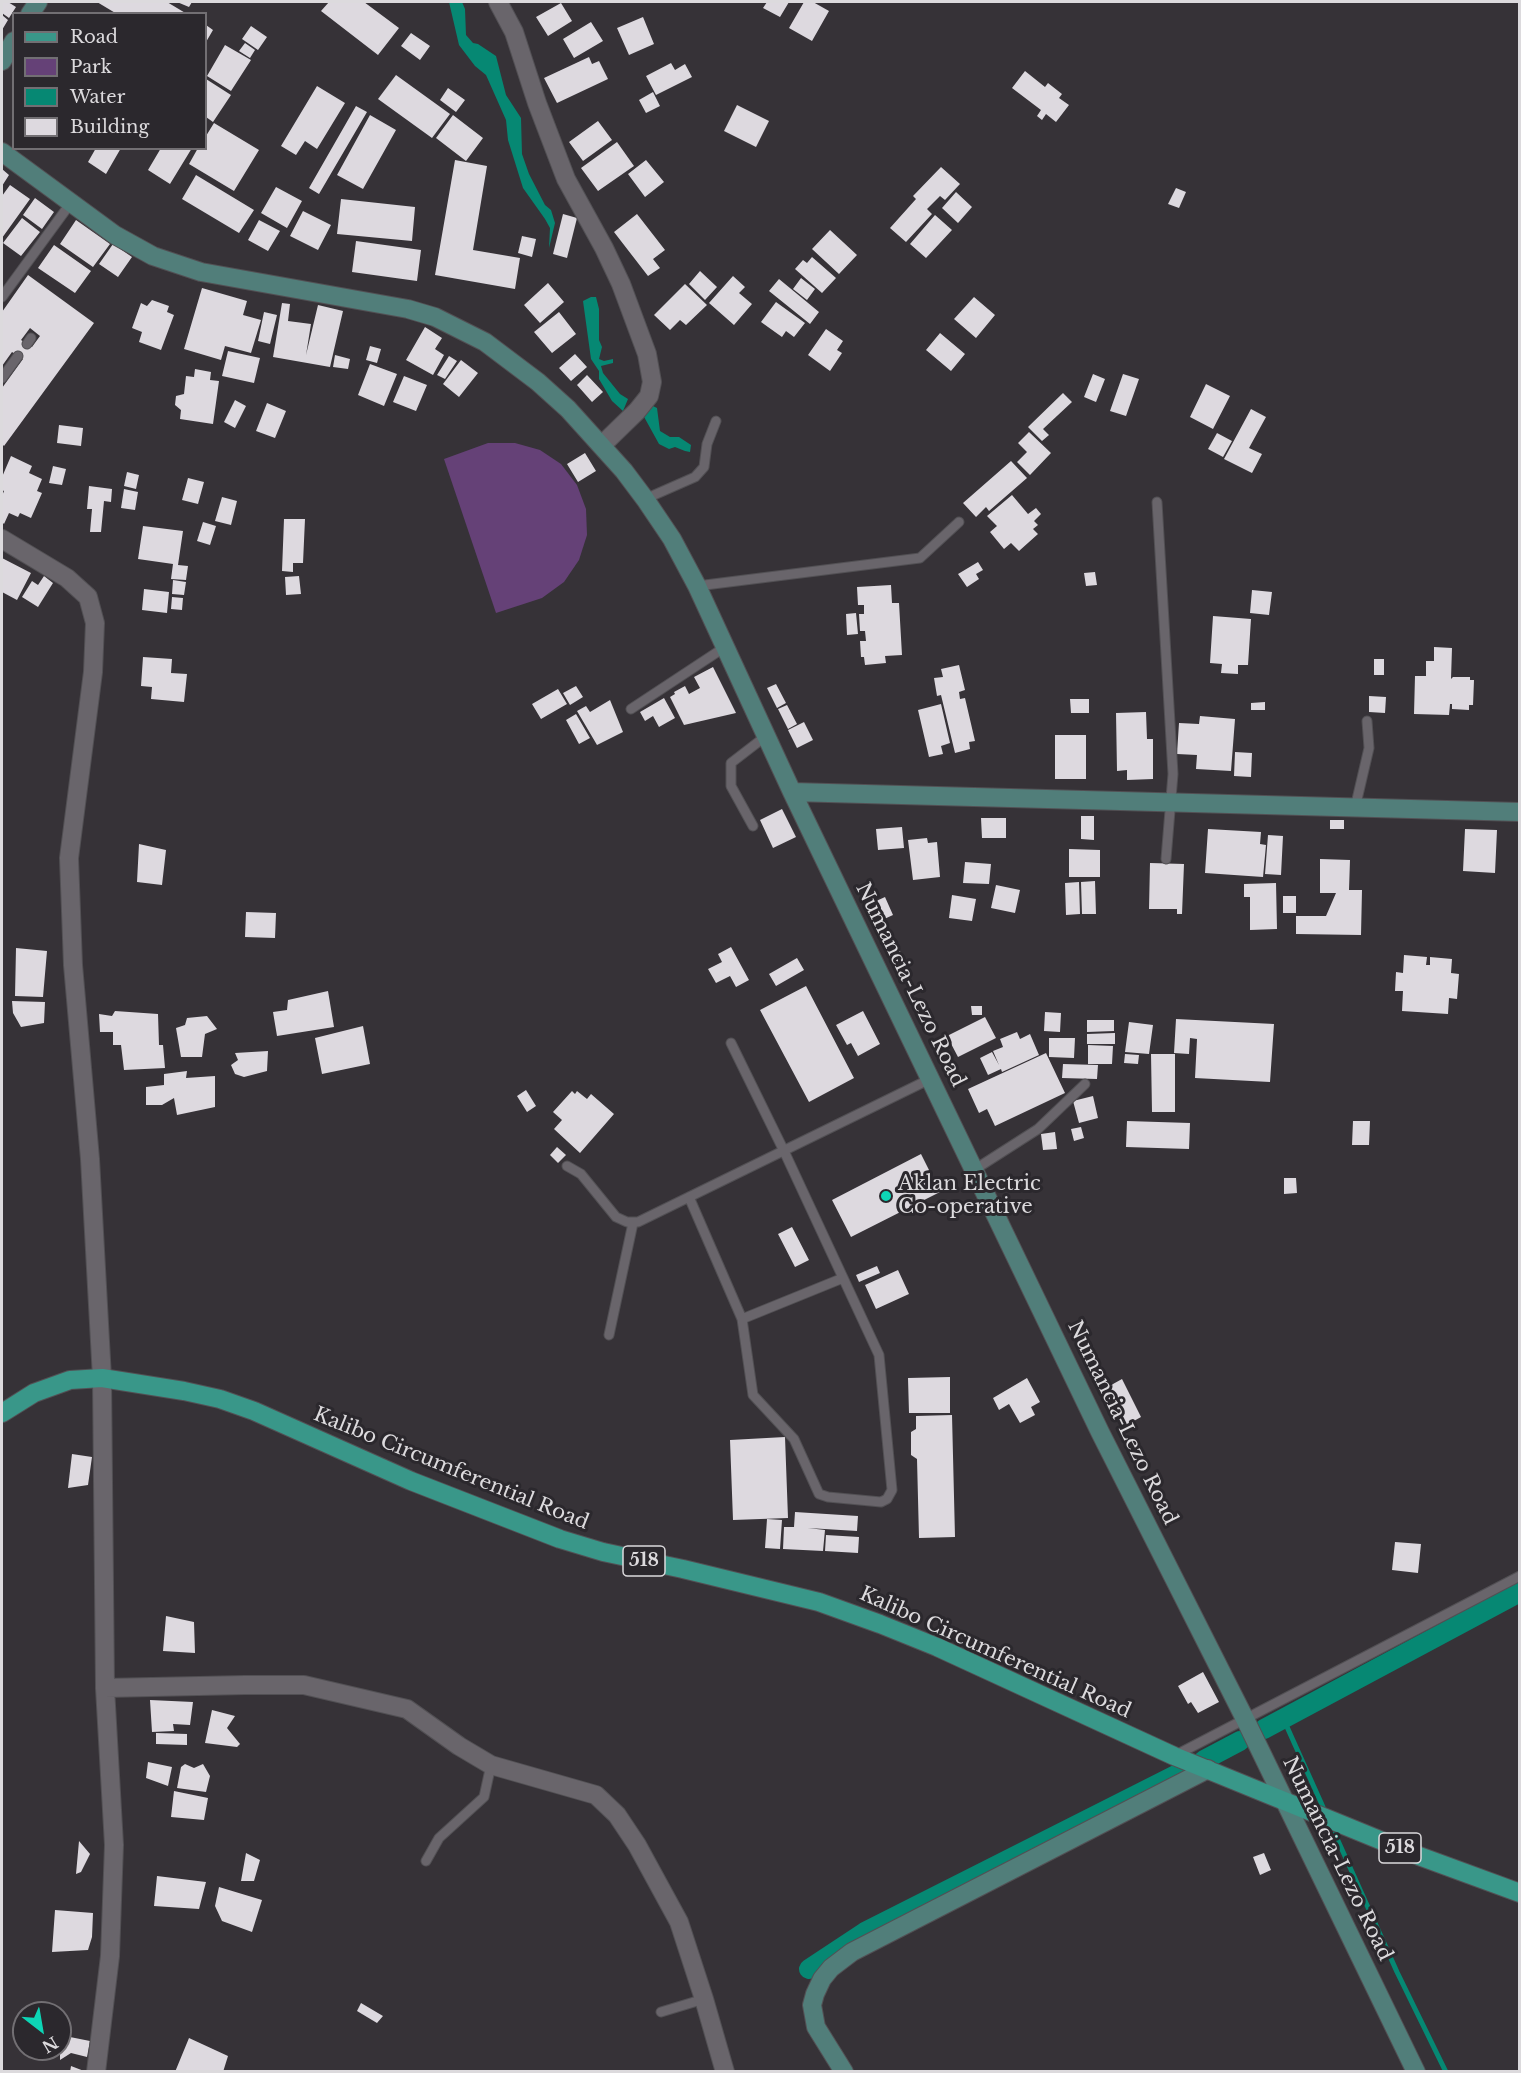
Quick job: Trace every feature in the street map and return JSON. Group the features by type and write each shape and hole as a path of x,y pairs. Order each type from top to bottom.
{"main road":[{"path":"2,61 12,44"},
{"name":"Numancia-Lezo Road","path":"2,152 115,235 153,256 201,272 408,309 435,317 485,342 509,359 567,409 602,446 645,499 672,539 697,586 792,792 1100,1432 1245,1719 1416,2072"},
{"path":"792,792 1520,812"},
{"name":"Kalibo Circumferential Road","path":"2,1413 34,1393 70,1380 102,1378 220,1399 254,1411 411,1481 560,1539 603,1552 694,1571 819,1602 937,1647 1174,1756 1419,1856 1520,1893"},
{"path":"844,2072 816,2027 812,2005 822,1979 831,1968 852,1953 1208,1769"}],"street":[{"path":"498,2 514,32 537,103 566,179 609,257 647,354 652,382 649,396 602,446"},
{"path":"2,539 67,578 88,597 96,623 93,672 69,858 73,965 90,1159 102,1378 105,1688 114,1845 110,1956 96,2072"},
{"path":"105,1688 245,1684 304,1685 407,1709 459,1746 491,1765 596,1796 617,1815 637,1845 678,1922 725,2072"}],"lane":[{"path":"2,297 70,204"},
{"path":"2,378 18,356"},
{"path":"645,499 695,477 704,467 707,444 716,421"},
{"path":"1157,502 1173,774 1166,859"},
{"path":"697,586 920,558 959,522"},
{"path":"631,709 725,647"},
{"path":"1355,808 1369,748 1367,721"},
{"path":"753,826 730,786 730,763 766,736"},
{"path":"689,1197 742,1319 753,1395 794,1439 816,1491 823,1497 884,1501 890,1496 892,1490 879,1355 731,1043"},
{"path":"567,1166 581,1174 616,1217 633,1223 638,1222 930,1079"},
{"path":"974,1170 1038,1128 1085,1084"},
{"path":"609,1335 633,1223"},
{"path":"742,1319 843,1278"},
{"path":"1174,1756 1520,1576"},
{"path":"426,1861 439,1838 484,1797 491,1765"},
{"path":"661,2012 704,1999"}],"green space":[{"path":"488,443 515,443 540,450 561,464 577,485 586,509 587,535 579,560 564,582 542,598 496,613 444,459"}],"water":[{"path":"449,2 462,2 465,9 466,35 473,43 496,56 506,95 521,118 522,154 529,174 545,205 551,210 555,223 549,248 550,228 523,188 508,140 506,120 486,75 475,66 459,45"},
{"path":"596,297 599,309 599,340 602,347 599,359 604,361 613,359 613,363 601,366 603,373 620,394 628,399 623,411 612,401 591,359 583,301"},
{"path":"651,405 657,408 660,431 670,437 679,437 691,445 690,452 675,447 669,449 659,444 643,415"}],"building":[{"path":"2,2 8,2 16,7 9,18 2,13"},
{"path":"97,2 167,2 184,12 114,12"},
{"path":"177,2 192,2 189,7"},
{"path":"329,2 364,2 399,28 378,55 321,11"},
{"path":"767,2 789,2 780,17 763,8"},
{"path":"804,2 813,2 829,11 812,41 789,28"},
{"path":"561,3 572,21 548,36 536,17"},
{"path":"2,15 8,20 2,30"},
{"path":"643,17 654,44 629,55 617,28"},
{"path":"591,22 603,41 574,58 563,39"},
{"path":"207,26 213,30 207,40"},
{"path":"251,26 267,37 258,50 242,39"},
{"path":"411,33 430,46 420,60 401,46"},
{"path":"245,43 255,50 250,58 239,51"},
{"path":"225,45 251,60 231,91 207,76"},
{"path":"589,57 592,64 599,61 608,79 557,103 544,78"},
{"path":"671,63 675,70 685,64 692,77 656,95 646,76"},
{"path":"1025,71 1045,87 1048,83 1062,94 1059,98 1069,105 1056,122 1046,114 1042,120 1037,116 1041,110 1012,88"},
{"path":"396,75 450,114 432,138 378,99"},
{"path":"207,80 231,95 213,122 207,118"},
{"path":"317,86 345,103 317,149 305,141 296,155 281,146"},
{"path":"448,88 465,100 456,112 440,100"},
{"path":"653,92 660,106 646,113 639,100"},
{"path":"737,105 769,121 756,147 724,131"},
{"path":"356,106 367,112 319,194 309,188"},
{"path":"370,115 396,130 363,189 337,175"},
{"path":"453,115 483,138 466,161 436,138"},
{"path":"598,121 612,140 583,161 569,142"},
{"path":"214,123 259,150 234,191 189,164 197,150 207,150 207,134"},
{"path":"617,142 634,166 598,191 581,168"},
{"path":"95,150 120,150 106,174 88,162"},
{"path":"160,150 191,150 170,184 148,170"},
{"path":"455,160 487,166 473,250 520,258 515,289 435,275"},
{"path":"646,160 664,182 645,197 628,174"},
{"path":"941,167 960,184 945,200 940,196 927,209 932,214 906,242 890,228 916,199 913,196"},
{"path":"2,169 9,175 2,186"},
{"path":"196,175 254,210 239,233 182,199"},
{"path":"10,185 30,199 2,238 2,196"},
{"path":"276,187 302,201 287,228 261,213"},
{"path":"1176,188 1186,192 1179,208 1168,204"},
{"path":"956,192 972,207 958,223 942,208"},
{"path":"35,198 54,212 42,229 23,215"},
{"path":"341,199 415,207 412,241 337,234"},
{"path":"303,211 331,225 318,250 290,236"},
{"path":"563,214 577,218 567,258 553,254"},
{"path":"637,214 665,250 653,259 660,268 648,276 614,232"},
{"path":"935,215 952,230 926,258 910,244"},
{"path":"22,218 40,232 21,256 3,243"},
{"path":"76,220 110,244 93,267 60,244"},
{"path":"259,220 280,231 268,251 248,240"},
{"path":"830,230 857,255 839,274 812,249"},
{"path":"522,236 536,239 532,257 518,253"},
{"path":"356,241 421,250 417,281 352,272"},
{"path":"113,244 132,257 118,277 99,264"},
{"path":"54,245 91,271 75,293 38,268"},
{"path":"812,257 836,278 822,293 795,269 803,260 807,263"},
{"path":"700,271 717,287 705,300 689,284"},
{"path":"28,275 94,323 4,446 2,444 2,388 23,359 12,352 2,366 2,312","holes":["30,328 40,336 32,347 21,340"]},
{"path":"733,276 745,287 739,293 752,304 734,325 709,303"},
{"path":"801,278 815,289 807,300 793,289"},
{"path":"779,279 819,312 810,324 769,291"},
{"path":"548,283 564,302 540,323 524,305"},
{"path":"685,284 707,305 686,325 680,320 670,330 654,315"},
{"path":"202,288 247,301 243,315 261,320 251,353 225,346 221,360 184,349"},
{"path":"974,297 995,315 976,338 954,319"},
{"path":"152,300 169,306 167,312 174,315 161,350 139,342 142,332 132,328 141,303 147,306"},
{"path":"776,302 805,323 794,337 786,331 782,337 761,322"},
{"path":"282,303 290,304 288,321 311,324 306,355 318,305 343,311 330,367 273,357"},
{"path":"264,312 277,315 270,344 258,341"},
{"path":"559,312 576,334 552,353 534,332"},
{"path":"425,327 442,338 435,349 444,355 433,375 406,360"},
{"path":"826,329 843,341 837,350 842,353 830,371 808,355"},
{"path":"940,333 965,354 951,371 926,350"},
{"path":"370,346 381,349 377,363 366,360"},
{"path":"228,351 260,358 254,383 222,376"},
{"path":"575,354 587,367 571,381 559,368"},
{"path":"335,355 350,359 348,369 333,367"},
{"path":"449,356 457,361 445,379 437,375"},
{"path":"461,360 478,373 459,397 443,384"},
{"path":"370,364 397,374 384,406 358,395"},
{"path":"195,369 211,372 210,380 219,381 213,424 180,419 181,410 175,405 176,396 184,394 186,376 194,377"},
{"path":"1093,374 1105,379 1096,402 1084,397"},
{"path":"1123,374 1139,379 1126,416 1110,411"},
{"path":"587,375 603,392 592,402 577,385"},
{"path":"404,376 427,385 416,411 393,402"},
{"path":"1206,384 1230,396 1213,429 1190,417"},
{"path":"1063,393 1072,402 1043,429 1049,435 1042,441 1028,427"},
{"path":"235,400 246,406 235,428 224,422"},
{"path":"267,403 286,411 275,438 256,431"},
{"path":"1251,409 1266,417 1249,448 1262,454 1252,473 1224,459"},
{"path":"59,425 83,428 81,446 57,443"},
{"path":"1029,432 1051,453 1030,475 1017,462 1027,452 1018,443"},
{"path":"1217,433 1232,441 1223,457 1208,449"},
{"path":"585,453 596,471 578,482 567,464"},
{"path":"11,456 32,466 29,473 42,479 37,491 42,493 31,518 20,513 18,517 9,513 4,524 2,522 4,491 2,490 2,477"},
{"path":"1011,461 1027,478 989,511 986,507 976,517 963,503"},
{"path":"53,466 66,469 62,485 49,483"},
{"path":"127,472 139,475 136,489 124,486"},
{"path":"188,478 204,482 198,504 182,500"},
{"path":"89,486 112,489 111,502 104,501 101,532 90,532 92,509 87,509"},
{"path":"124,489 138,492 135,510 121,508"},
{"path":"1012,495 1028,514 1036,508 1041,514 1034,521 1038,525 1033,529 1038,534 1019,551 1011,543 1004,549 990,532 997,526 987,516"},
{"path":"222,497 237,501 231,525 215,521"},
{"path":"284,519 305,519 303,563 293,563 293,572 282,571"},
{"path":"203,522 216,526 210,545 197,541"},
{"path":"143,526 183,531 178,565 188,566 186,580 171,579 173,564 138,559"},
{"path":"2,558 31,573 17,600 2,592"},
{"path":"978,562 983,570 976,574 979,579 967,587 958,574"},
{"path":"1095,572 1097,585 1086,586 1084,573"},
{"path":"44,576 53,583 38,607 22,597 32,581 38,585"},
{"path":"299,576 301,594 286,595 285,577"},
{"path":"173,580 186,582 184,595 172,594"},
{"path":"891,585 892,603 899,603 902,655 885,656 886,663 865,665 864,657 861,657 860,641 866,641 865,631 860,631 859,614 864,614 864,605 858,605 857,587"},
{"path":"144,589 169,592 167,613 142,610"},
{"path":"1252,590 1272,592 1269,615 1250,613"},
{"path":"172,597 183,598 182,610 171,609"},
{"path":"856,613 858,634 847,635 846,614"},
{"path":"1213,616 1251,619 1248,665 1238,665 1238,674 1221,673 1222,664 1210,663"},
{"path":"1434,647 1452,648 1451,679 1470,677 1470,680 1474,680 1473,705 1469,705 1469,710 1452,709 1452,704 1450,704 1449,715 1414,714 1415,676 1426,676 1426,661 1434,661"},
{"path":"143,657 172,659 171,673 187,674 184,702 151,699 152,687 141,686"},
{"path":"1374,659 1384,659 1384,675 1374,675"},
{"path":"959,665 965,690 959,692 960,699 965,698 975,741 969,742 970,749 955,753 941,695 937,696 934,678 943,677 941,669"},
{"path":"713,667 736,713 684,725 670,697 685,686 689,694 700,688 694,677"},
{"path":"776,684 786,703 777,708 767,688"},
{"path":"576,686 583,697 570,705 563,693"},
{"path":"558,689 567,704 541,719 532,704"},
{"path":"1369,696 1386,697 1385,713 1369,712"},
{"path":"664,698 675,718 659,727 653,716 645,721 640,712"},
{"path":"1070,699 1089,699 1089,713 1071,713"},
{"path":"610,700 623,732 597,745 577,711 586,706 590,712"},
{"path":"1265,702 1265,710 1251,710 1251,703"},
{"path":"941,704 950,743 941,746 943,754 929,757 918,710"},
{"path":"787,705 797,724 788,729 778,709"},
{"path":"1146,712 1147,739 1153,739 1153,779 1127,780 1127,770 1117,771 1116,713"},
{"path":"576,714 590,738 579,744 566,720"},
{"path":"1200,716 1235,719 1231,771 1196,769 1197,755 1177,754 1179,723 1199,724"},
{"path":"804,722 813,740 797,748 788,730"},
{"path":"1055,735 1086,735 1086,779 1055,779"},
{"path":"1235,752 1252,753 1251,777 1234,776"},
{"path":"782,809 796,837 773,848 760,820"},
{"path":"1081,816 1094,816 1094,840 1081,839"},
{"path":"981,818 1006,818 1006,838 982,838"},
{"path":"1330,820 1344,820 1344,829 1330,829"},
{"path":"902,827 904,848 878,850 876,829"},
{"path":"1208,829 1261,832 1260,844 1266,845 1263,877 1205,873"},
{"path":"1465,829 1497,830 1495,873 1463,871"},
{"path":"1268,835 1283,836 1281,875 1265,874"},
{"path":"927,838 928,843 937,842 940,877 913,880 908,840"},
{"path":"139,844 166,850 162,885 137,882"},
{"path":"1069,849 1100,850 1100,877 1069,877"},
{"path":"1320,859 1350,860 1349,890 1362,890 1361,935 1296,934 1296,916 1326,916 1336,893 1320,893"},
{"path":"965,862 991,864 989,884 963,883"},
{"path":"1150,863 1184,864 1182,914 1177,914 1177,909 1149,909"},
{"path":"1095,881 1096,914 1082,914 1081,882"},
{"path":"1079,882 1080,914 1066,915 1065,883"},
{"path":"1276,883 1277,929 1250,930 1250,897 1244,897 1244,884"},
{"path":"996,885 1020,890 1015,913 991,908"},
{"path":"952,895 976,899 972,921 949,918"},
{"path":"1283,896 1296,896 1296,913 1283,913"},
{"path":"885,897 893,915 882,920 874,902"},
{"path":"246,912 276,913 275,938 245,937"},
{"path":"731,947 749,980 736,987 730,976 716,983 708,969 722,962 718,954"},
{"path":"898,947 906,964 897,969 889,952"},
{"path":"16,948 47,951 43,997 15,996"},
{"path":"1404,955 1427,957 1426,965 1430,965 1430,957 1452,959 1451,973 1459,974 1457,999 1449,998 1448,1014 1402,1011 1403,991 1395,991 1396,972 1403,973"},
{"path":"797,958 804,970 776,986 769,974"},
{"path":"806,986 854,1078 809,1102 760,1010"},
{"path":"328,991 334,1027 277,1036 273,1012 287,1010 288,1000"},
{"path":"12,1001 45,1002 44,1023 21,1027 13,1013"},
{"path":"971,1006 982,1006 982,1015 972,1015"},
{"path":"115,1011 158,1014 159,1045 163,1045 165,1068 124,1070 121,1045 113,1045 113,1032 100,1032 99,1014 112,1016"},
{"path":"863,1011 880,1044 858,1056 851,1043 847,1045 836,1025"},
{"path":"1045,1012 1061,1013 1060,1032 1044,1031"},
{"path":"207,1016 217,1029 205,1034 202,1057 181,1057 176,1028 185,1025 187,1018"},
{"path":"985,1017 996,1038 958,1057 947,1036"},
{"path":"1176,1019 1274,1024 1270,1082 1195,1078 1197,1039 1190,1038 1189,1054 1174,1053"},
{"path":"1087,1020 1114,1020 1114,1031 1087,1032"},
{"path":"1129,1022 1153,1025 1149,1054 1125,1052"},
{"path":"363,1026 370,1064 322,1074 315,1038"},
{"path":"1017,1032 1020,1039 1030,1034 1039,1055 1002,1072 1001,1069 988,1075 980,1058 992,1052 999,1065 993,1051 1003,1047 1000,1039"},
{"path":"1115,1033 1115,1044 1087,1044 1087,1034"},
{"path":"1049,1038 1075,1038 1074,1058 1049,1057"},
{"path":"1088,1045 1113,1046 1112,1064 1088,1064"},
{"path":"268,1051 267,1071 244,1077 235,1074 231,1065 238,1060 235,1053"},
{"path":"1046,1053 1065,1093 995,1126 987,1109 979,1113 968,1089"},
{"path":"1125,1054 1139,1055 1138,1064 1124,1063"},
{"path":"1151,1054 1175,1054 1175,1112 1152,1112"},
{"path":"1063,1064 1098,1065 1097,1079 1062,1078"},
{"path":"187,1071 186,1078 215,1076 215,1107 177,1115 174,1098 162,1105 146,1105 146,1087 164,1085 164,1074"},
{"path":"526,1090 536,1106 527,1112 517,1096"},
{"path":"572,1091 575,1094 577,1091 587,1099 591,1094 614,1114 580,1153 554,1129 562,1120 553,1112"},
{"path":"1093,1096 1098,1118 1079,1123 1073,1101"},
{"path":"1127,1121 1190,1123 1189,1149 1126,1147"},
{"path":"1353,1121 1370,1121 1369,1145 1352,1145"},
{"path":"1081,1127 1084,1138 1074,1141 1071,1129"},
{"path":"1055,1132 1057,1149 1043,1150 1041,1134"},
{"path":"557,1147 566,1155 558,1163 550,1155"},
{"name":"Aklan Electric Co-operative","path":"921,1154 940,1192 851,1237 832,1200"},
{"path":"1284,1178 1296,1178 1297,1193 1284,1194"},
{"path":"792,1227 809,1260 795,1267 778,1234"},
{"path":"877,1266 880,1273 859,1282 856,1275"},
{"path":"898,1270 909,1294 876,1309 865,1285"},
{"path":"950,1377 950,1413 909,1413 908,1378"},
{"path":"1027,1378 1040,1402 1031,1407 1035,1415 1020,1423 1009,1404 999,1410 993,1398"},
{"path":"1122,1379 1141,1417 1123,1427 1104,1389"},
{"path":"952,1415 955,1537 919,1538 917,1459 911,1455 911,1432 916,1429 916,1416"},
{"path":"785,1437 788,1518 733,1520 730,1440"},
{"path":"72,1454 92,1457 88,1485 68,1488"},
{"path":"795,1512 858,1516 857,1531 808,1528 825,1530 823,1551 783,1549 784,1527 794,1527"},
{"path":"767,1519 782,1520 780,1549 765,1548"},
{"path":"826,1535 859,1537 858,1553 825,1551"},
{"path":"1395,1542 1421,1544 1418,1573 1392,1570"},
{"path":"166,1616 194,1622 195,1653 163,1651"},
{"path":"1203,1672 1219,1702 1198,1713 1191,1702 1188,1704 1178,1686"},
{"path":"150,1700 193,1702 190,1725 173,1724 174,1731 152,1732"},
{"path":"212,1710 235,1716 227,1728 240,1744 237,1747 205,1743"},
{"path":"156,1733 187,1734 187,1745 156,1744"},
{"path":"148,1762 172,1767 168,1786 146,1778"},
{"path":"185,1764 194,1768 203,1764 210,1776 206,1792 177,1788 181,1767"},
{"path":"174,1791 208,1798 204,1820 171,1817"},
{"path":"79,1841 90,1854 81,1872 76,1874"},
{"path":"246,1853 260,1860 254,1881 241,1881"},
{"path":"1264,1853 1271,1870 1260,1875 1253,1857"},
{"path":"157,1876 206,1882 199,1909 154,1906"},
{"path":"219,1887 262,1900 252,1932 222,1921 215,1906"},
{"path":"55,1910 93,1913 92,1937 88,1950 52,1952"},
{"path":"361,2003 383,2016 377,2023 357,2011"},
{"path":"72,2037 90,2041 87,2057 72,2053"},
{"path":"189,2038 228,2056 223,2072 175,2072"},
{"path":"71,2066 84,2071 84,2072 70,2072"}],"waterway":[{"path":"1264,1729 1520,1592"},
{"path":"1283,1718 1323,1807"},
{"path":"1204,1760 1240,1741"},
{"path":"809,1969 865,1932 1176,1775"},
{"path":"1335,1834 1397,1972 1446,2072"}],"place":[{"name":"Aklan Electric Co-operative","path":"886,1196"}]}
